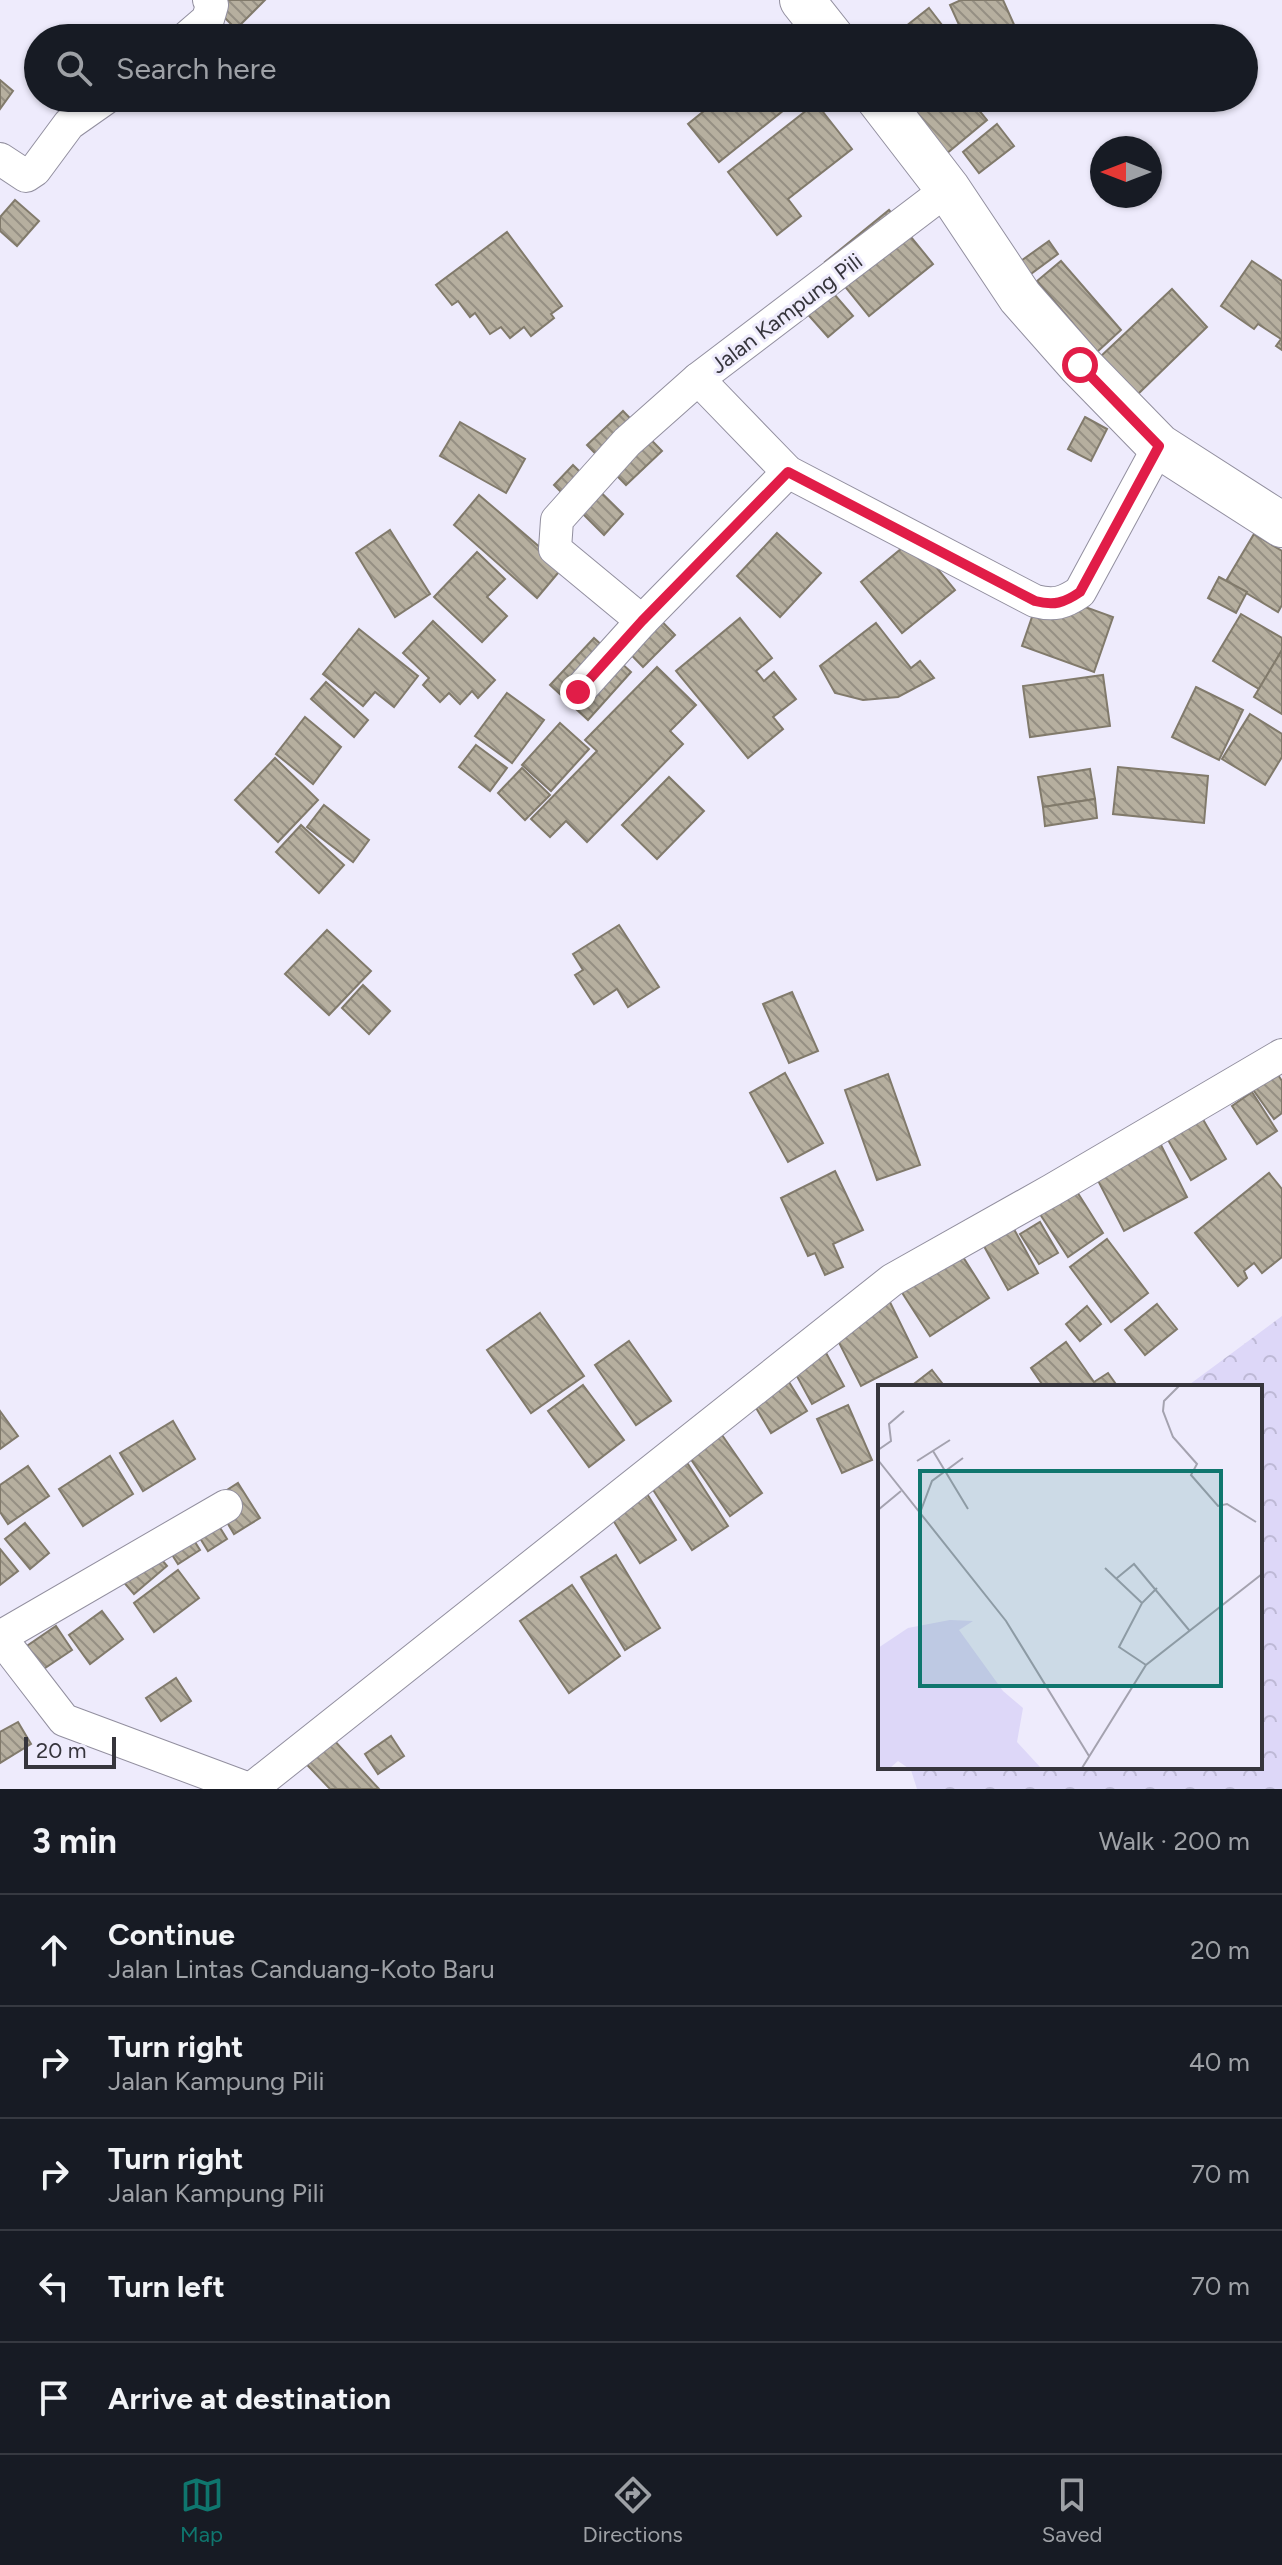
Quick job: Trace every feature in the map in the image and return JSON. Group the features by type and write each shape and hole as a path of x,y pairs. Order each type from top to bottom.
{"main road":[{"path":"802,0 821,24"},
{"path":"889,112 948,189 1020,297 1080,365 1159,446 1282,525"}],"street":[{"path":"202,24 208,19 212,5 209,0"},
{"path":"0,159 26,176 35,170 69,124 86,112"},
{"name":"Jalan Kampung Pili","path":"948,189 698,379 788,472 1035,601 1050,605 1066,602 1080,592 1159,446"},
{"path":"642,621 555,549 557,520 627,442 698,379"},
{"path":"578,692 642,621 788,472"},
{"path":"226,1506 0,1637 64,1720 250,1789 892,1280 1065,1183 1282,1055"}],"green space":[{"path":"1282,1316 1282,1789 917,1789 911,1769 1262,1769 1262,1385 1189,1385"}],"building":[{"path":"207,0 265,0 241,24 231,24"},
{"path":"961,0 1003,0 1014,24 959,24 950,5"},
{"path":"929,8 941,24 909,24"},
{"path":"0,80 13,91 0,109"},
{"path":"703,112 782,112 719,162 688,124"},
{"path":"805,112 823,112 852,149 788,199 801,216 777,235 728,172"},
{"path":"912,112 980,112 987,120 946,154"},
{"path":"997,124 1014,146 979,173 963,152"},
{"path":"15,200 39,221 17,246 0,231 0,217"},
{"path":"889,210 933,264 869,316 825,262"},
{"path":"507,232 562,306 551,314 554,318 531,336 524,327 510,338 501,327 490,334 475,313 470,317 458,301 452,305 436,285"},
{"path":"1049,241 1058,254 1028,276 1018,263"},
{"path":"1061,261 1121,330 1097,352 1037,281"},
{"path":"1252,261 1282,281 1282,350 1276,346 1281,339 1258,324 1254,329 1221,306"},
{"path":"821,279 853,316 828,337 796,301"},
{"path":"1172,289 1207,327 1137,395 1100,357"},
{"path":"623,411 662,451 626,485 587,445"},
{"path":"1085,417 1107,429 1091,461 1068,449"},
{"path":"460,422 525,459 506,493 440,456"},
{"path":"573,465 623,514 604,535 554,485"},
{"path":"479,495 563,567 537,598 454,525"},
{"path":"390,530 430,594 395,617 356,553"},
{"path":"777,533 821,573 780,617 737,576"},
{"path":"1254,534 1282,551 1282,605 1278,612 1226,581"},
{"path":"913,539 955,590 902,633 861,582"},
{"path":"477,552 505,579 487,597 507,616 482,642 434,597"},
{"path":"1219,577 1247,592 1236,613 1208,598"},
{"path":"1041,591 1113,617 1094,672 1022,646"},
{"path":"645,604 675,635 643,667 613,636"},
{"path":"1241,614 1282,638 1282,650 1259,689 1213,661"},
{"path":"740,618 772,658 756,671 764,681 774,672 796,699 773,717 783,729 748,758 676,671"},
{"path":"433,621 495,680 478,698 472,691 460,704 449,693 440,702 423,685 429,678 403,653"},
{"path":"876,623 911,668 920,661 934,678 898,697 863,700 835,693 820,666"},
{"path":"359,629 418,676 394,707 375,692 363,706 323,674"},
{"path":"594,638 631,672 588,720 550,685"},
{"path":"1282,650 1282,714 1254,697"},
{"path":"657,667 696,705 670,731 683,744 587,842 566,821 550,837 531,819 597,751 585,740"},
{"path":"1103,675 1110,726 1030,737 1023,686"},
{"path":"326,682 368,720 354,737 311,699"},
{"path":"1196,687 1243,710 1219,760 1172,737"},
{"path":"507,693 544,720 512,763 475,736"},
{"path":"1250,714 1282,734 1282,757 1265,785 1222,759"},
{"path":"305,717 341,747 313,784 276,754"},
{"path":"560,723 589,749 551,791 522,765"},
{"path":"476,745 507,768 490,791 459,767"},
{"path":"275,758 318,800 278,842 235,800"},
{"path":"1118,767 1208,776 1204,823 1113,814"},
{"path":"522,768 550,795 525,820 498,793"},
{"path":"1090,769 1095,799 1043,807 1038,777"},
{"path":"669,777 704,811 657,859 622,825"},
{"path":"1095,799 1097,818 1045,826 1043,807"},
{"path":"324,805 369,840 353,862 307,827"},
{"path":"301,825 344,865 319,893 276,852"},
{"path":"619,925 659,987 628,1007 617,989 594,1004 575,975 583,970 573,954"},
{"path":"327,930 371,971 329,1015 285,974"},
{"path":"363,985 390,1011 369,1034 342,1008"},
{"path":"792,992 818,1051 789,1063 763,1004"},
{"path":"1273,1067 1282,1081 1282,1113 1274,1119 1249,1084"},
{"path":"785,1073 823,1143 788,1162 750,1093"},
{"path":"888,1074 920,1165 877,1180 845,1090"},
{"path":"1252,1092 1277,1131 1257,1144 1232,1106"},
{"path":"1194,1104 1226,1159 1191,1180 1159,1124"},
{"path":"1155,1133 1187,1197 1124,1231 1091,1167"},
{"path":"835,1171 863,1230 833,1244 843,1267 825,1275 815,1253 808,1256 781,1198"},
{"path":"1269,1173 1282,1189 1282,1257 1262,1273 1254,1263 1244,1271 1247,1278 1238,1286 1195,1233"},
{"path":"1074,1187 1103,1233 1068,1257 1038,1211"},
{"path":"1004,1211 1038,1273 1008,1290 974,1228"},
{"path":"1040,1222 1058,1253 1039,1264 1020,1234"},
{"path":"951,1238 989,1298 930,1336 892,1277"},
{"path":"1107,1239 1148,1293 1111,1322 1070,1267"},
{"path":"883,1288 917,1357 861,1386 826,1317"},
{"path":"1157,1304 1177,1329 1145,1355 1125,1330"},
{"path":"1087,1306 1101,1324 1080,1341 1066,1324"},
{"path":"540,1313 584,1376 531,1413 487,1350"},
{"path":"818,1338 844,1386 812,1404 786,1356"},
{"path":"629,1341 671,1401 636,1425 595,1365"},
{"path":"1066,1342 1094,1382 1108,1373 1117,1385 1043,1385 1031,1368"},
{"path":"932,1370 943,1385 913,1385"},
{"path":"784,1374 807,1411 771,1433 749,1396"},
{"path":"583,1385 624,1440 589,1467 548,1411"},
{"path":"848,1405 872,1460 842,1473 817,1419"},
{"path":"0,1411 18,1436 0,1449"},
{"path":"711,1419 762,1493 730,1516 679,1442"},
{"path":"173,1421 195,1459 143,1491 120,1453"},
{"path":"675,1444 728,1526 692,1550 639,1468"},
{"path":"110,1456 133,1494 83,1526 59,1489"},
{"path":"28,1466 49,1496 8,1524 0,1512 0,1485"},
{"path":"637,1478 676,1540 640,1563 601,1501"},
{"path":"238,1483 260,1518 234,1534 213,1499"},
{"path":"209,1510 227,1539 208,1551 190,1522"},
{"path":"181,1520 200,1550 178,1564 159,1534"},
{"path":"25,1523 49,1553 30,1569 5,1539"},
{"path":"148,1543 167,1566 134,1594 115,1572"},
{"path":"0,1549 18,1571 0,1585"},
{"path":"616,1555 660,1628 625,1650 581,1577"},
{"path":"178,1570 199,1598 154,1632 134,1603"},
{"path":"572,1585 620,1656 569,1693 520,1621"},
{"path":"102,1611 123,1639 90,1664 69,1635"},
{"path":"56,1626 72,1650 33,1676 18,1652"},
{"path":"176,1678 191,1701 161,1721 146,1698"},
{"path":"18,1722 31,1744 0,1763 0,1732"},
{"path":"320,1725 379,1789 330,1789 293,1750"},
{"path":"391,1736 404,1756 378,1774 365,1754"}],"route":[{"path":"578,692 642,621 788,472 1035,601 1050,605 1066,602 1080,592 1159,446 1080,365"}]}
